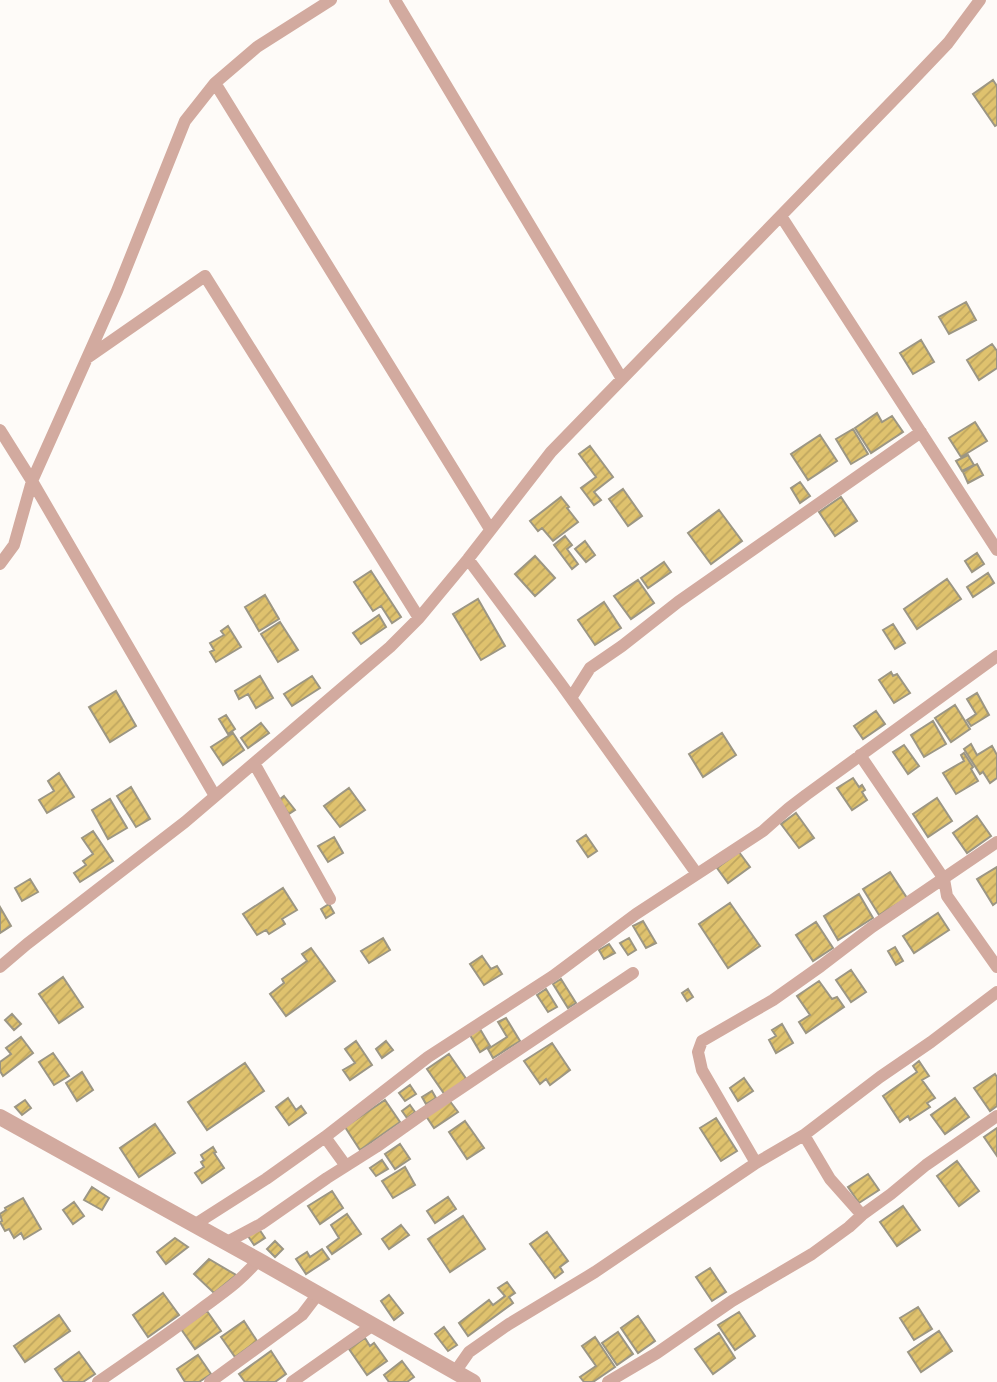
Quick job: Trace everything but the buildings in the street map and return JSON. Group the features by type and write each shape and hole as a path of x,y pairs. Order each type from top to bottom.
{"street":[{"path":"0,564 14,545 32,481 117,290 185,121 215,83 257,47 331,0"},
{"path":"395,0 622,379"},
{"path":"0,967 185,822 390,647 419,618 468,559 551,452 940,51 980,0"},
{"path":"215,83 490,529"},
{"path":"781,216 997,550"},
{"path":"86,358 205,276 419,618"},
{"path":"0,430 215,796"},
{"path":"570,698 590,668 678,602 921,432"},
{"path":"468,559 697,874"},
{"path":"194,1225 266,1180 428,1057 553,976 636,914 763,831 789,808 997,656"},
{"path":"860,755 944,878 947,897 997,967"},
{"path":"254,763 330,899"},
{"path":"756,1163 702,1070 698,1052 702,1041 773,1000 872,927 997,842"},
{"path":"227,1242 261,1224 633,973"},
{"path":"455,1372 470,1352 509,1324 595,1272 756,1163 804,1135 997,992"},
{"path":"608,1382 657,1353 732,1301 812,1255 926,1165 997,1116"},
{"path":"0,1117 473,1382"},
{"path":"804,1135 830,1179 862,1215"},
{"path":"325,1137 346,1166"},
{"path":"98,1382 173,1331 247,1273 258,1260"},
{"path":"210,1382 302,1315 318,1294"},
{"path":"292,1382 373,1325"}]}
